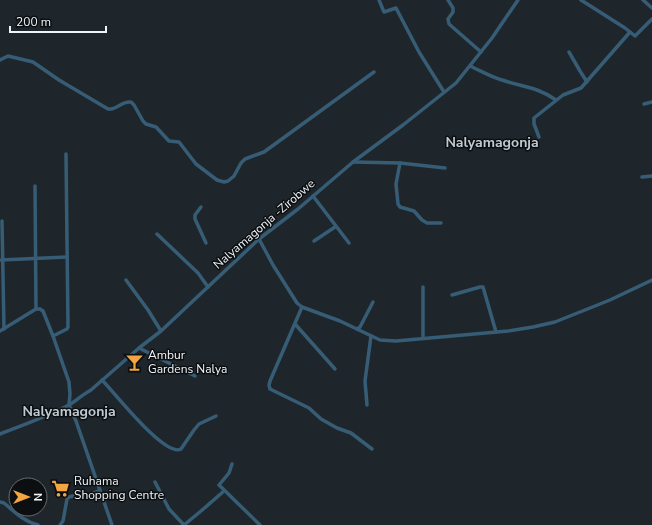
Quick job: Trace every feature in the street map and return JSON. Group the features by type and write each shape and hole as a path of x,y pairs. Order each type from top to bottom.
{"street":[{"path":"379,0 384,12 396,8 419,52 444,92"},
{"path":"448,0 453,10 448,22 463,38 481,52"},
{"name":"Nalyamagonja -Zirobwe","path":"0,434 69,405 82,394 91,390 161,331 259,239 353,162 456,83 481,52 518,0"},
{"path":"581,0 636,36 652,19"},
{"path":"643,0 652,8"},
{"path":"539,137 534,124 534,118 563,95 581,88 630,32"},
{"path":"569,52 587,82"},
{"path":"0,60 8,56 33,62 59,80 108,109 112,110 122,103 130,102 134,105 146,124 156,126 169,141 179,142 196,164 217,180 224,182 228,181 234,176 245,159 264,152 374,72"},
{"path":"470,66 502,80 543,91 556,100"},
{"path":"644,104 652,102"},
{"path":"53,336 67,329 68,327 66,154"},
{"path":"353,162 400,163 445,168"},
{"path":"400,163 396,184 398,204 400,207 414,211 427,223 441,223"},
{"path":"642,177 652,176"},
{"path":"35,186 36,309"},
{"path":"313,196 335,227 349,243"},
{"path":"201,207 195,215 195,219 206,243"},
{"path":"2,220 2,330"},
{"path":"314,241 335,227"},
{"path":"157,234 198,274 208,287"},
{"path":"259,239 283,281 302,307 380,340 387,341 532,328 555,322 610,300 652,280"},
{"path":"1,260 67,257"},
{"path":"126,280 161,331"},
{"path":"452,295 480,286 483,287 496,332"},
{"path":"423,287 423,338"},
{"path":"357,329 360,327 373,302"},
{"path":"302,307 270,381 270,388 309,408 321,419 337,428 351,433 372,449"},
{"path":"2,330 36,309 43,311 69,382 69,405 112,525"},
{"path":"295,324 335,369"},
{"path":"367,404 365,381 371,336"},
{"path":"139,348 195,376"},
{"path":"102,380 146,430 169,447 176,450 182,449 199,424 216,416"},
{"path":"232,464 229,474 219,484 224,491 260,525"},
{"path":"155,482 169,509 184,525 224,491"},
{"path":"60,525 63,521 68,497 86,496 100,490"},
{"path":"0,502 4,503 14,513 38,525"}],"place":[{"name":"Ambur Gardens Nalya","path":"135,362"},
{"name":"Ruhama Shopping Centre","path":"61,488"}],"district":[{"name":"Nalyamagonja","path":"492,142"},
{"name":"Nalyamagonja","path":"69,411"}]}
